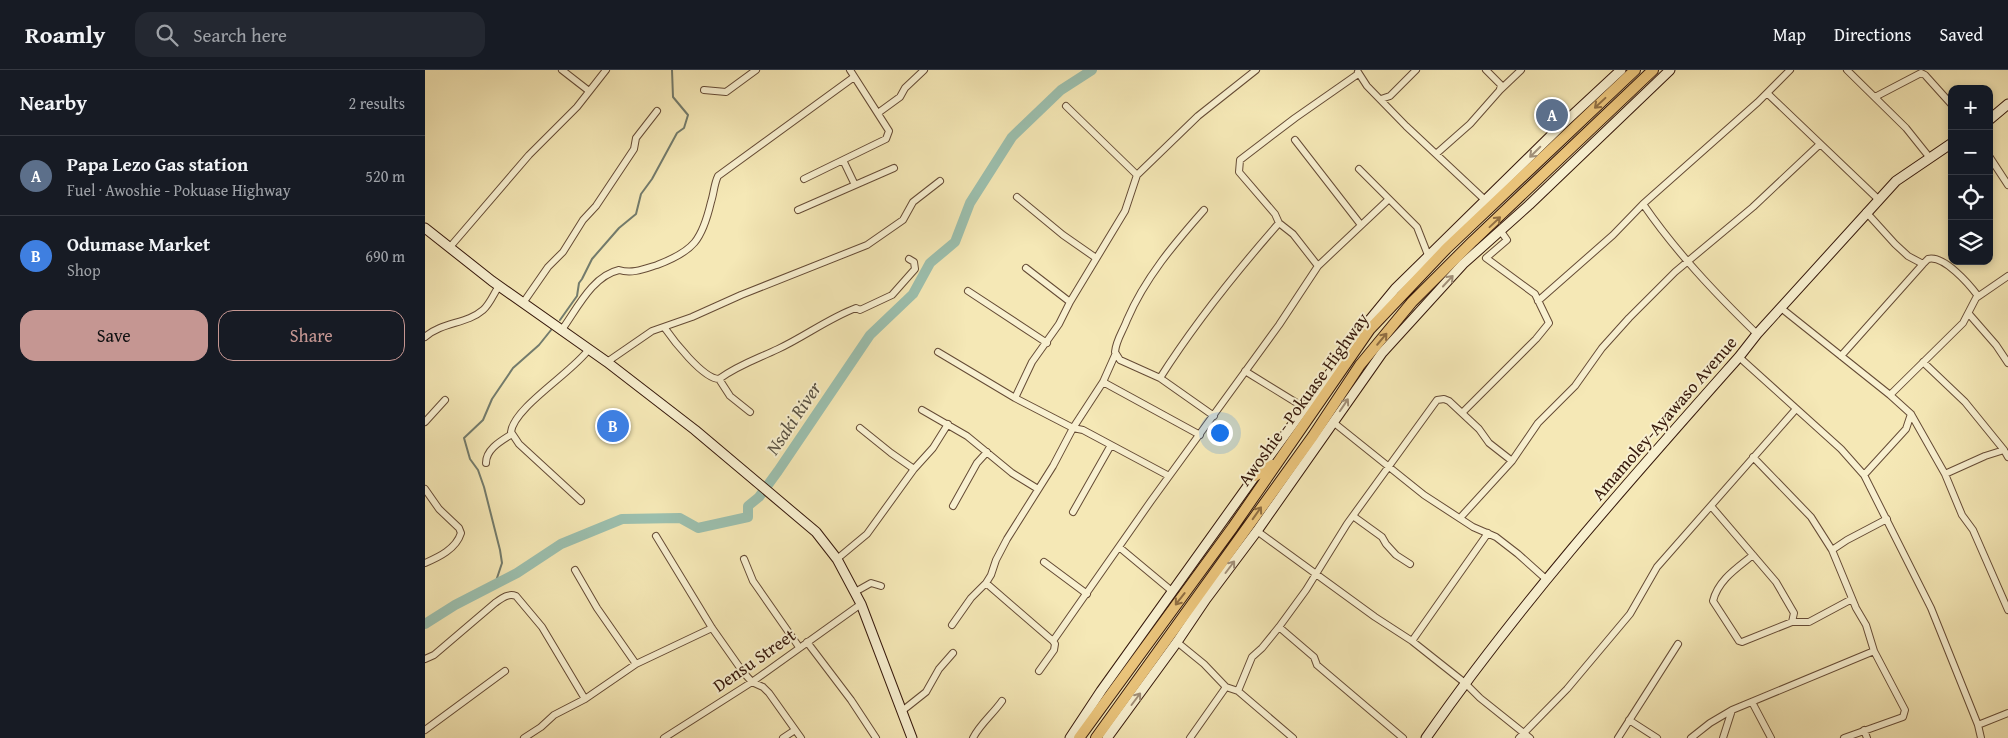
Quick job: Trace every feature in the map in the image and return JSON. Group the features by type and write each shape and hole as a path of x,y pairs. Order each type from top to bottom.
{"main road":[{"name":"Awoshie - Pokuase Highway","path":"1079,738 1233,527 1370,329 1446,249 1635,70"},
{"name":"Awoshie - Pokuase Highway","path":"1096,738 1313,436 1360,365 1412,302 1473,241 1653,70"},
{"path":"1468,229 1473,241"},
{"path":"1255,476 1275,464"}],"street":[{"path":"562,70 589,91"},
{"path":"450,247 529,155 577,107 606,70"},
{"path":"704,90 726,92 756,70"},
{"path":"803,179 886,140 889,131 850,70"},
{"path":"878,113 901,97 905,88 924,70"},
{"path":"1015,398 1032,362 1047,343 1125,210 1137,175 1198,116 1256,70"},
{"path":"1381,100 1390,96 1416,70"},
{"path":"1486,70 1499,81 1501,85 1500,90"},
{"path":"1436,154 1470,124 1500,90 1521,70"},
{"path":"1070,738 1101,691 1255,476 1363,328 1395,289 1621,70"},
{"path":"1107,738 1177,642 1205,599 1257,531 1381,353 1463,264 1529,205 1670,70"},
{"path":"1538,301 1613,235 1643,204 1767,93 1790,70"},
{"path":"1847,70 1906,128 1930,158"},
{"path":"1318,266 1293,234 1279,223 1275,214 1239,172 1240,160 1358,72 1367,86 1485,200"},
{"path":"1875,97 1921,73 1948,101"},
{"path":"561,331 595,282 604,275 619,270 626,272 643,270 688,250 697,240 708,217 718,176 854,77"},
{"path":"1767,93 1878,199"},
{"path":"1993,117 2008,104"},
{"path":"1066,106 1137,175"},
{"path":"523,303 548,267 563,252 583,220 596,206 634,149 636,138 657,111"},
{"path":"1295,140 1361,225"},
{"path":"1460,518 1512,461 1538,423 1575,386 1602,348 1654,293 1753,207 1820,144"},
{"name":"Amamoley-Ayawaso Avenue","path":"1427,738 1465,682 1512,621 1757,334 1878,199 1908,172 1948,146"},
{"path":"843,160 855,185"},
{"path":"1993,162 2008,185"},
{"path":"797,210 895,168"},
{"path":"1359,169 1417,226 1428,255"},
{"path":"607,362 640,338 664,327 692,318 741,295 867,245 903,220 913,202 940,181"},
{"path":"1017,197 1063,235 1096,258"},
{"path":"1053,641 1169,476 1201,435 1279,325 1318,266 1389,199"},
{"path":"1643,204 1658,227 1709,287 1757,334"},
{"path":"952,625 971,598 986,583 1007,539 1053,466 1073,428 1103,382 1115,355 1116,343 1130,311 1151,276 1204,210"},
{"path":"1866,212 1908,256 1923,264"},
{"path":"1160,378 1190,333 1279,223"},
{"path":"425,228 499,286 607,362 695,430 774,495 815,532 837,559 861,604 912,738"},
{"path":"1463,413 1536,339 1549,323 1549,319 1535,294 1486,258 1507,240 1500,230"},
{"path":"664,327 678,346 711,378 719,379 733,368 777,350 842,313 856,308 860,310 892,296 915,269 914,262 909,259"},
{"path":"1841,356 1928,259 1939,259 1954,271 1978,296"},
{"path":"1025,268 1070,302"},
{"path":"1890,394 1963,323 1978,296 2008,276"},
{"path":"425,337 429,330 472,317 484,309 499,286"},
{"path":"968,291 1047,343"},
{"path":"1781,308 1890,394 1911,414 1945,474 1962,515 1973,530 2008,610"},
{"path":"1969,314 2005,353 2008,363"},
{"path":"581,501 519,444 512,434 511,427 541,393 582,360 589,349"},
{"path":"938,352 1015,398 1073,428 1083,430 1169,476"},
{"path":"1115,355 1120,360 1160,378 1214,416"},
{"path":"1739,357 1841,449 1865,475 1939,626 1978,725 1981,738"},
{"path":"1923,362 1965,402 2005,450 2008,457"},
{"path":"1245,371 1305,408"},
{"path":"719,379 730,396 750,412"},
{"path":"1103,382 1201,435"},
{"path":"1238,691 1252,657 1279,627 1353,516 1437,400 1444,399 1449,401 1479,429 1489,443 1512,461"},
{"path":"425,422 445,400"},
{"path":"1521,735 1567,689 1630,614 1657,567 1796,409"},
{"path":"922,410 967,436 1021,479 1038,489"},
{"path":"1865,475 1905,429 1911,414"},
{"path":"1333,422 1388,468 1473,527 1496,537 1547,580"},
{"path":"837,559 867,534 885,512 914,469 933,448 948,424"},
{"path":"860,428 914,469"},
{"path":"486,463 486,455 512,434"},
{"path":"1073,512 1111,445"},
{"path":"1945,474 1985,456 2005,450"},
{"path":"953,506 977,463 987,452"},
{"path":"1753,457 1811,518 1832,550 1852,599 1866,625 1874,651 1905,710 1903,717 1843,738"},
{"path":"425,489 439,509 459,528 461,533 447,552 425,563"},
{"path":"1711,506 1775,582 1794,613 1792,622"},
{"path":"1353,516 1381,537 1397,555 1410,564"},
{"path":"1832,550 1887,519"},
{"path":"1257,531 1375,618 1412,641 1465,682 1521,735 1530,738"},
{"path":"1412,641 1488,534"},
{"path":"656,536 712,628 752,682 763,687 801,738"},
{"path":"1119,547 1173,592"},
{"path":"1753,555 1721,583 1715,592 1713,601 1715,607 1739,641 1742,642 1792,622 1809,622 1852,599"},
{"path":"744,559 753,581 799,647"},
{"path":"1043,562 1087,594"},
{"path":"575,570 597,608 636,664"},
{"path":"986,583 1053,641 1055,647 1039,671"},
{"path":"855,592 871,584 881,586"},
{"path":"425,659 434,655 475,620 506,596 512,594 516,596 542,627 585,699"},
{"name":"Densu Street","path":"664,738 752,682 861,604"},
{"path":"1279,627 1314,656 1317,665 1403,738"},
{"path":"524,738 541,727 554,715 585,699 636,664 712,628"},
{"path":"807,642 840,684 876,738"},
{"path":"1177,642 1204,664 1225,687 1238,691 1293,738"},
{"path":"1617,738 1678,644"},
{"path":"1691,738 1710,723 1732,710 1874,651"},
{"path":"902,711 926,692 939,669 953,653"},
{"path":"425,730 505,671"},
{"path":"1190,738 1225,687"},
{"path":"973,738 982,724 1002,701"},
{"path":"1752,702 1771,738"},
{"path":"1723,738 1732,710"},
{"path":"1978,725 2008,713"},
{"path":"1629,720 1657,738"},
{"path":"783,738 795,730"},
{"path":"1864,730 1867,738"},
{"path":"1281,738 1285,732"}],"waterway":[{"path":"560,320 577,296 579,283 592,259 619,228 636,214 641,194 652,179 677,133 684,128 688,115 673,97 672,70"},
{"name":"Nsaki River","path":"425,624 455,605 517,573 561,544 622,519 680,518 698,528 748,517 748,506 759,497 778,471 870,335 913,294 930,263 955,242 970,203 1012,137 1061,90 1092,70"},
{"path":"495,584 502,563 500,550 484,487 478,470 470,459 464,438 483,420 492,399 513,368 539,345 551,330"}],"place":[{"name":"Papa Lezo Gas station","path":"1552,115"},
{"name":"Odumase Market","path":"613,426"}]}
